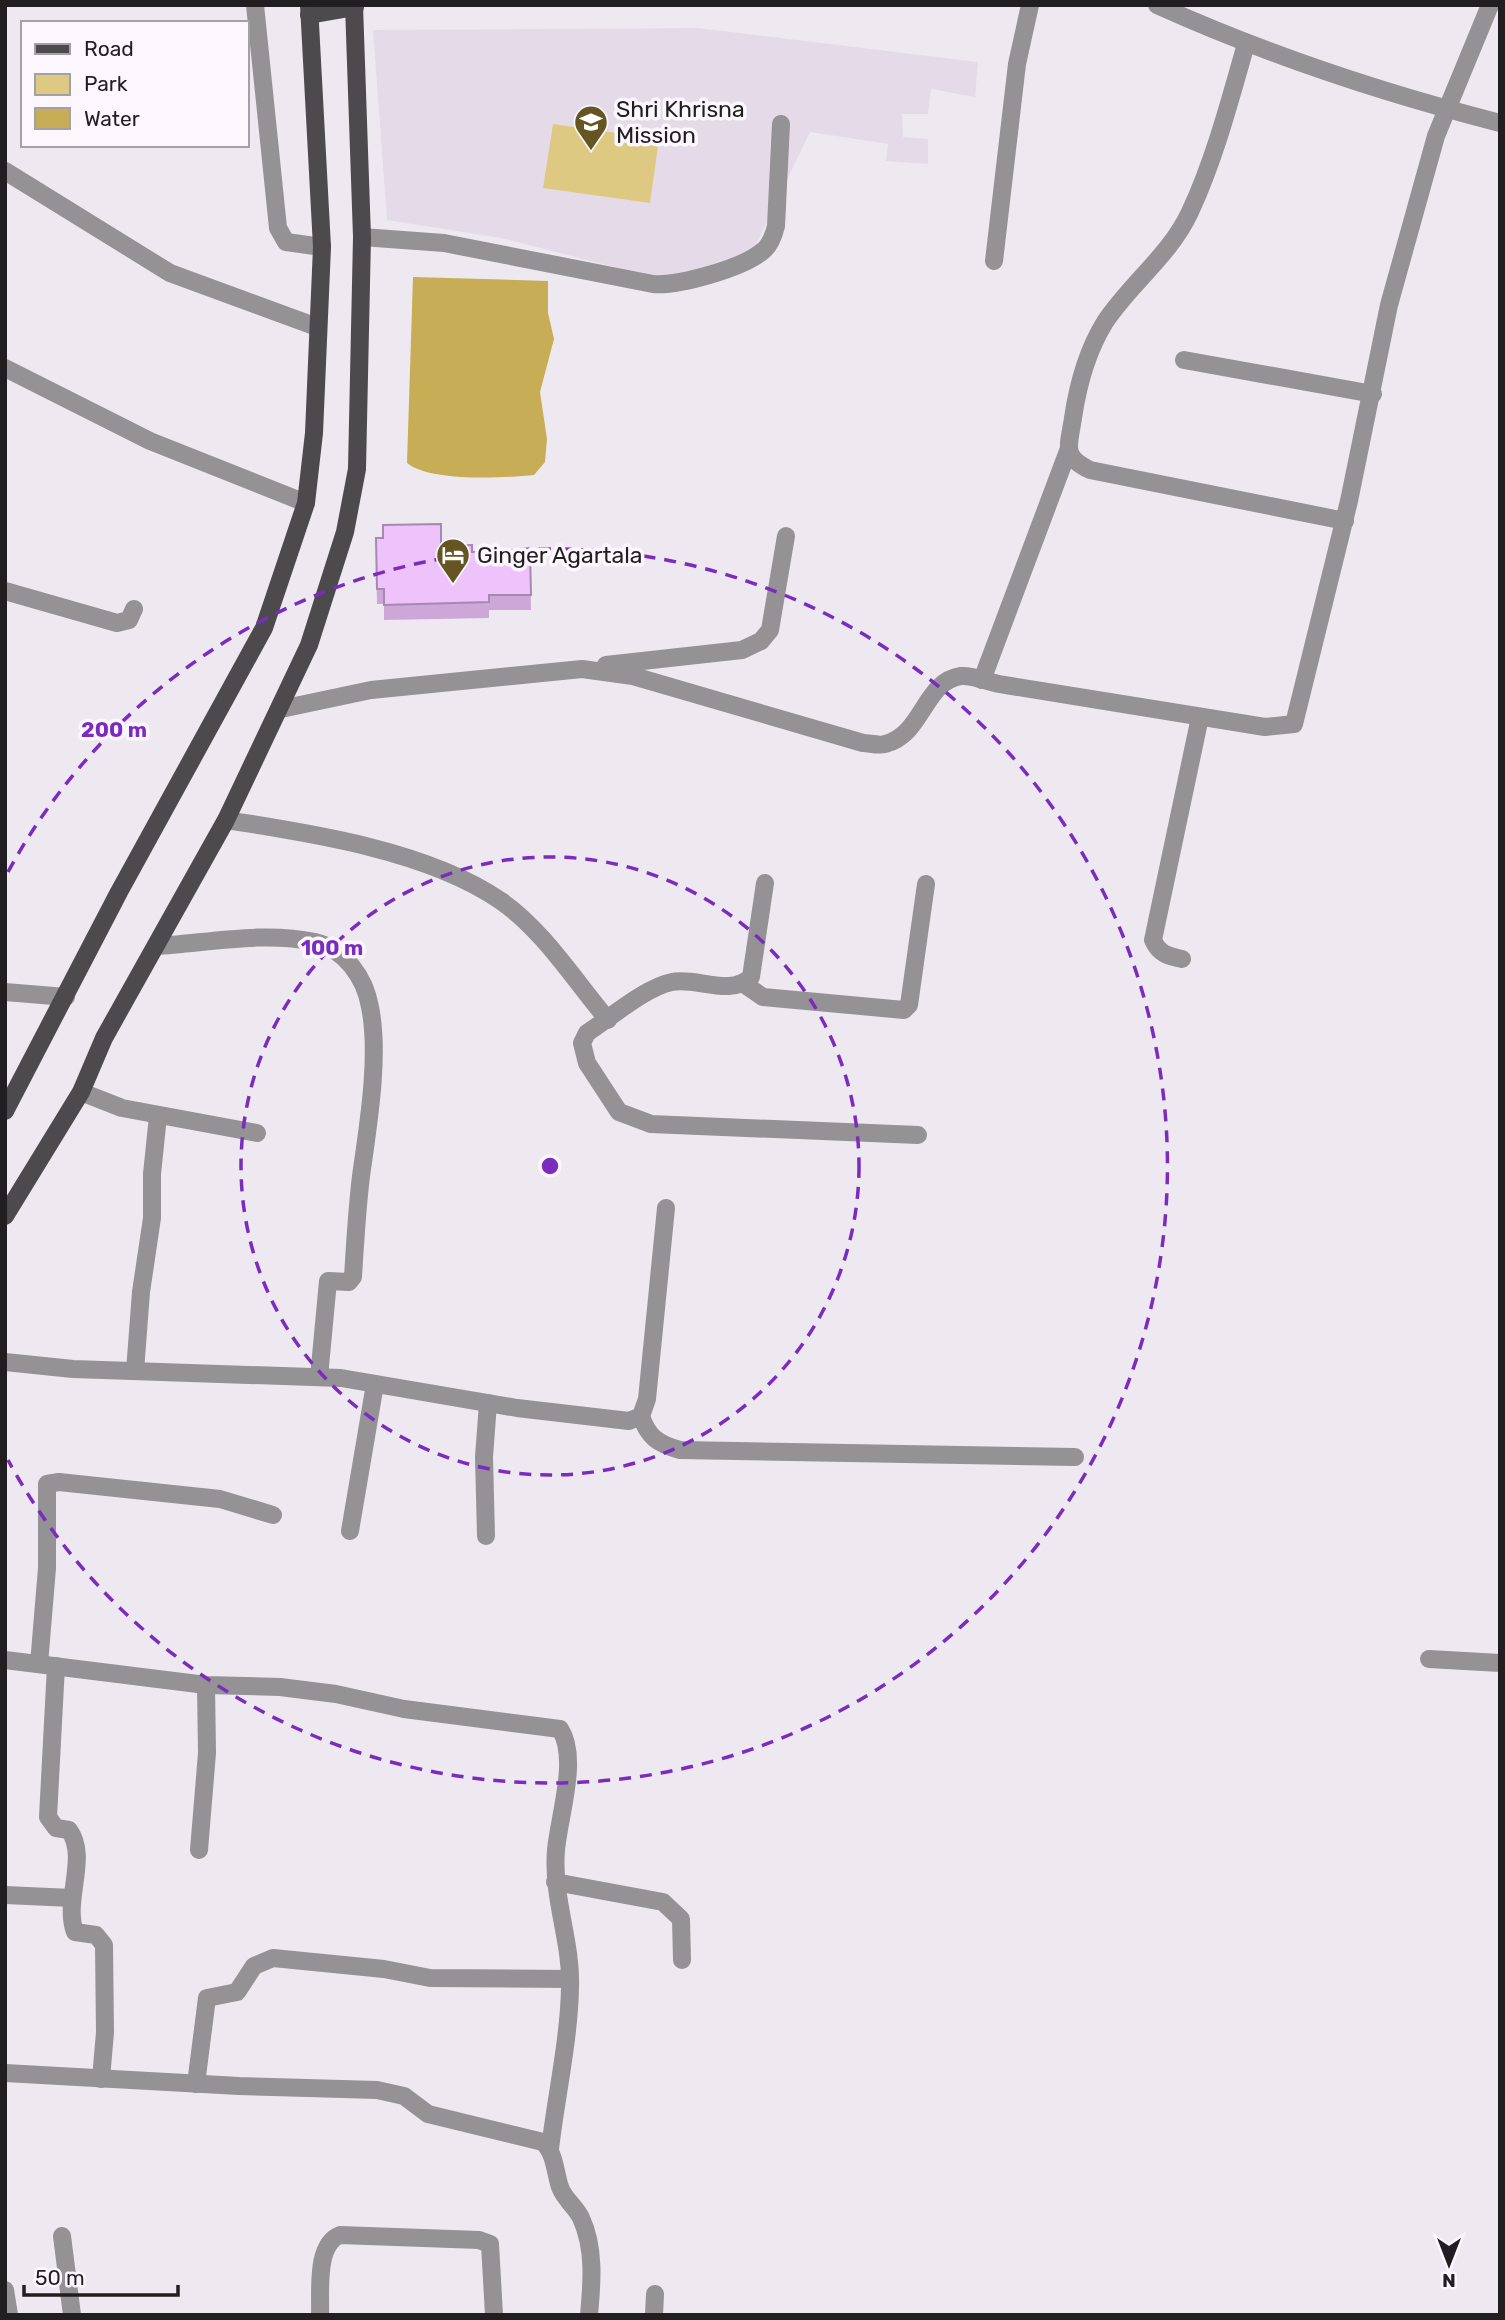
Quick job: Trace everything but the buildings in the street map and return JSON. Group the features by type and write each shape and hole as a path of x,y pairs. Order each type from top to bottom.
{"main road":[{"path":"5,1111 119,892 264,628 306,503 314,433 322,247 309,10 355,6 362,237 357,469 345,532 329,588 309,645 281,709 226,820 104,1038 82,1092 5,1216"}],"street":[{"path":"255,5 278,228 286,242 322,247"},
{"path":"994,261 1017,64 1030,5"},
{"path":"1157,5 1246,44 1446,109 1500,123"},
{"path":"582,668 633,676 863,743 885,744 921,717 937,688 947,680 965,676 1265,727 1294,724 1345,521 1389,305 1436,136 1490,5"},
{"path":"982,680 1068,451 1079,380 1106,321 1169,246 1189,214 1230,101 1246,44"},
{"path":"362,237 444,243 653,284 665,285 706,274 738,265 756,256 772,239 776,226 781,124"},
{"path":"5,171 170,273 317,327"},
{"path":"1184,360 1373,394"},
{"path":"5,368 150,441 306,503"},
{"path":"1068,451 1073,462 1090,470 1345,521"},
{"path":"281,709 371,690 742,650 761,641 770,630 786,536"},
{"path":"5,591 117,623 129,620 134,609"},
{"path":"1182,959 1166,955 1157,949 1153,940 1200,717"},
{"path":"226,820 339,840 417,862 464,879 502,902 521,920 608,1020"},
{"path":"765,883 751,977 744,984 725,986 670,982 587,1033 582,1043 583,1053 619,1112 651,1124 918,1135"},
{"path":"744,984 764,997 904,1010 909,1006 926,884"},
{"path":"156,946 243,939 317,943 344,956 362,981 371,1007 370,1124 357,1215 353,1276 349,1282 328,1281 319,1377"},
{"path":"5,992 66,997"},
{"path":"82,1092 122,1108 257,1133"},
{"path":"135,1371 141,1292 152,1218 152,1174 158,1116"},
{"path":"666,1208 647,1398 641,1416 646,1432 660,1445 680,1450 1075,1457"},
{"path":"5,1362 135,1371 319,1377 629,1421 641,1416"},
{"path":"350,1531 375,1384"},
{"path":"486,1536 484,1457 488,1403"},
{"path":"101,2079 105,2032 104,1945 96,1935 75,1932 72,1898 76,1845 69,1830 56,1828 48,1818 47,1484 59,1482 220,1499 272,1515"},
{"path":"1429,1659 1500,1663"},
{"path":"5,1660 206,1685 280,1687 404,1709 560,1729 567,1741 569,1759 556,1851 555,1882 570,1979 550,2149 562,2192 580,2214 587,2233 592,2280 589,2315"},
{"path":"199,1850 208,1753 206,1685"},
{"path":"555,1882 663,1902 681,1919 682,1960"},
{"path":"5,1895 72,1898"},
{"path":"196,2084 207,1998 237,1993 254,1966 273,1958 373,1967 440,1979 570,1979"},
{"path":"5,2073 196,2084 377,2090 404,2096 428,2114 531,2137 550,2149"},
{"path":"320,2315 326,2249 332,2238 340,2235 479,2239 490,2244 494,2315"},
{"path":"62,2236 72,2315"},
{"path":"5,2290 9,2315"},
{"path":"654,2315 655,2294"}],"shaded area":[{"name":"Shri Khrisna Mission","path":"698,28 978,62 975,97 931,89 928,114 902,114 903,137 928,139 928,164 886,161 888,144 810,132 752,253 673,282 501,238 387,220 373,30"}],"green space":[{"path":"553,124 659,139 650,203 543,188"}],"water":[{"path":"413,277 548,281 548,313 554,339 540,392 547,439 545,462 534,475 487,478 449,476 418,469 407,463"}],"place":[{"name":"Shri Khrisna Mission","path":"591,152"},
{"name":"Ginger Agartala","path":"453,585"}]}
